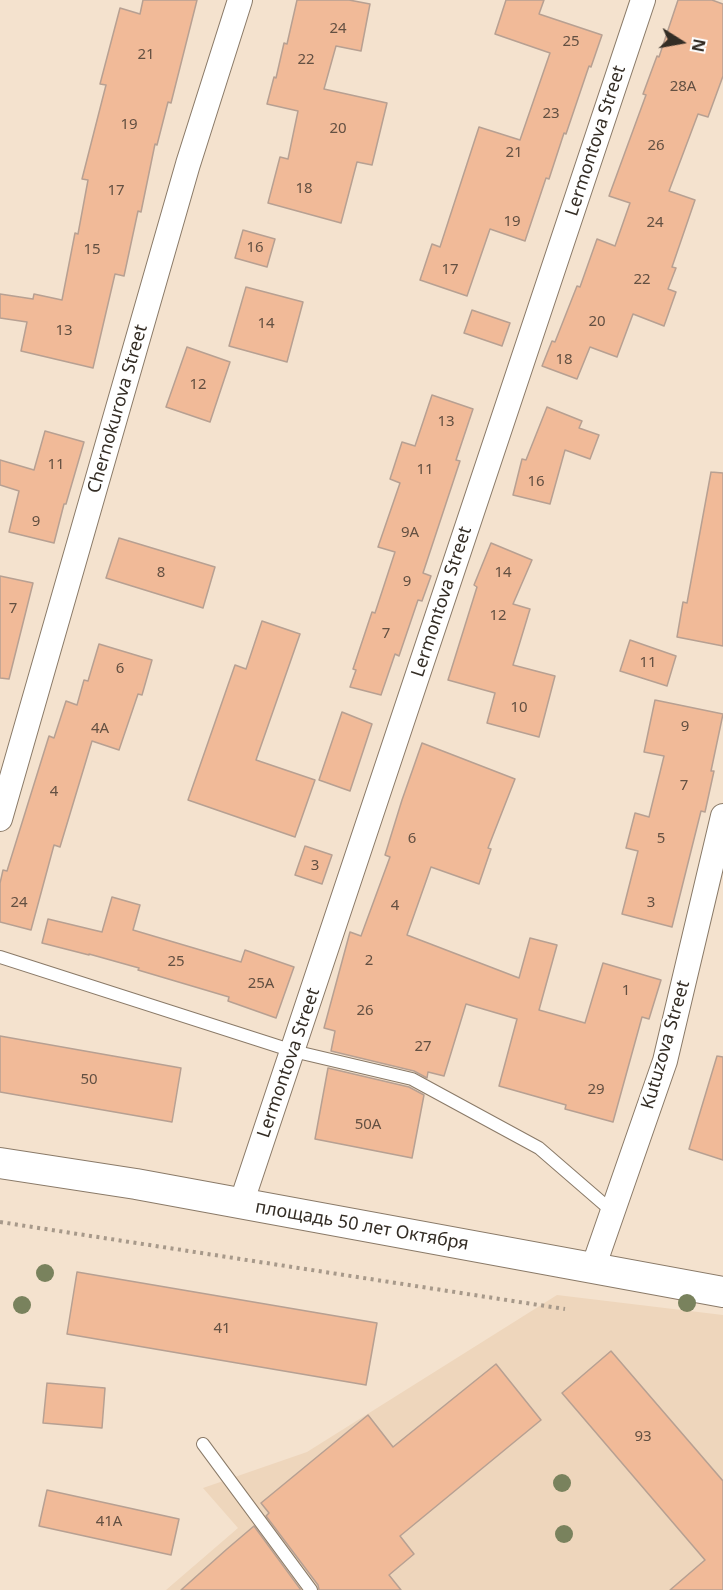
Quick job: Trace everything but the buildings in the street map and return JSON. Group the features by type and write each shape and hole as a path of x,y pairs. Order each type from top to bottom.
{"street":[{"name":"Chernokurova Street","path":"0,819 188,164 240,0"},
{"name":"Lermontova Street","path":"241,1204 642,0"},
{"name":"Kutuzova Street","path":"593,1268 665,1061 723,816"},
{"name":"площадь 50 лет Октября","path":"0,1162 136,1184 723,1292"}],"lane":[{"path":"0,957 293,1051 412,1079 539,1148 613,1212"},
{"path":"203,1444 311,1590"}],"path":[{"path":"0,1222 565,1310"}],"shaded area":[{"path":"557,1295 723,1315 723,1590 166,1590 238,1528 203,1488 307,1452"}]}
